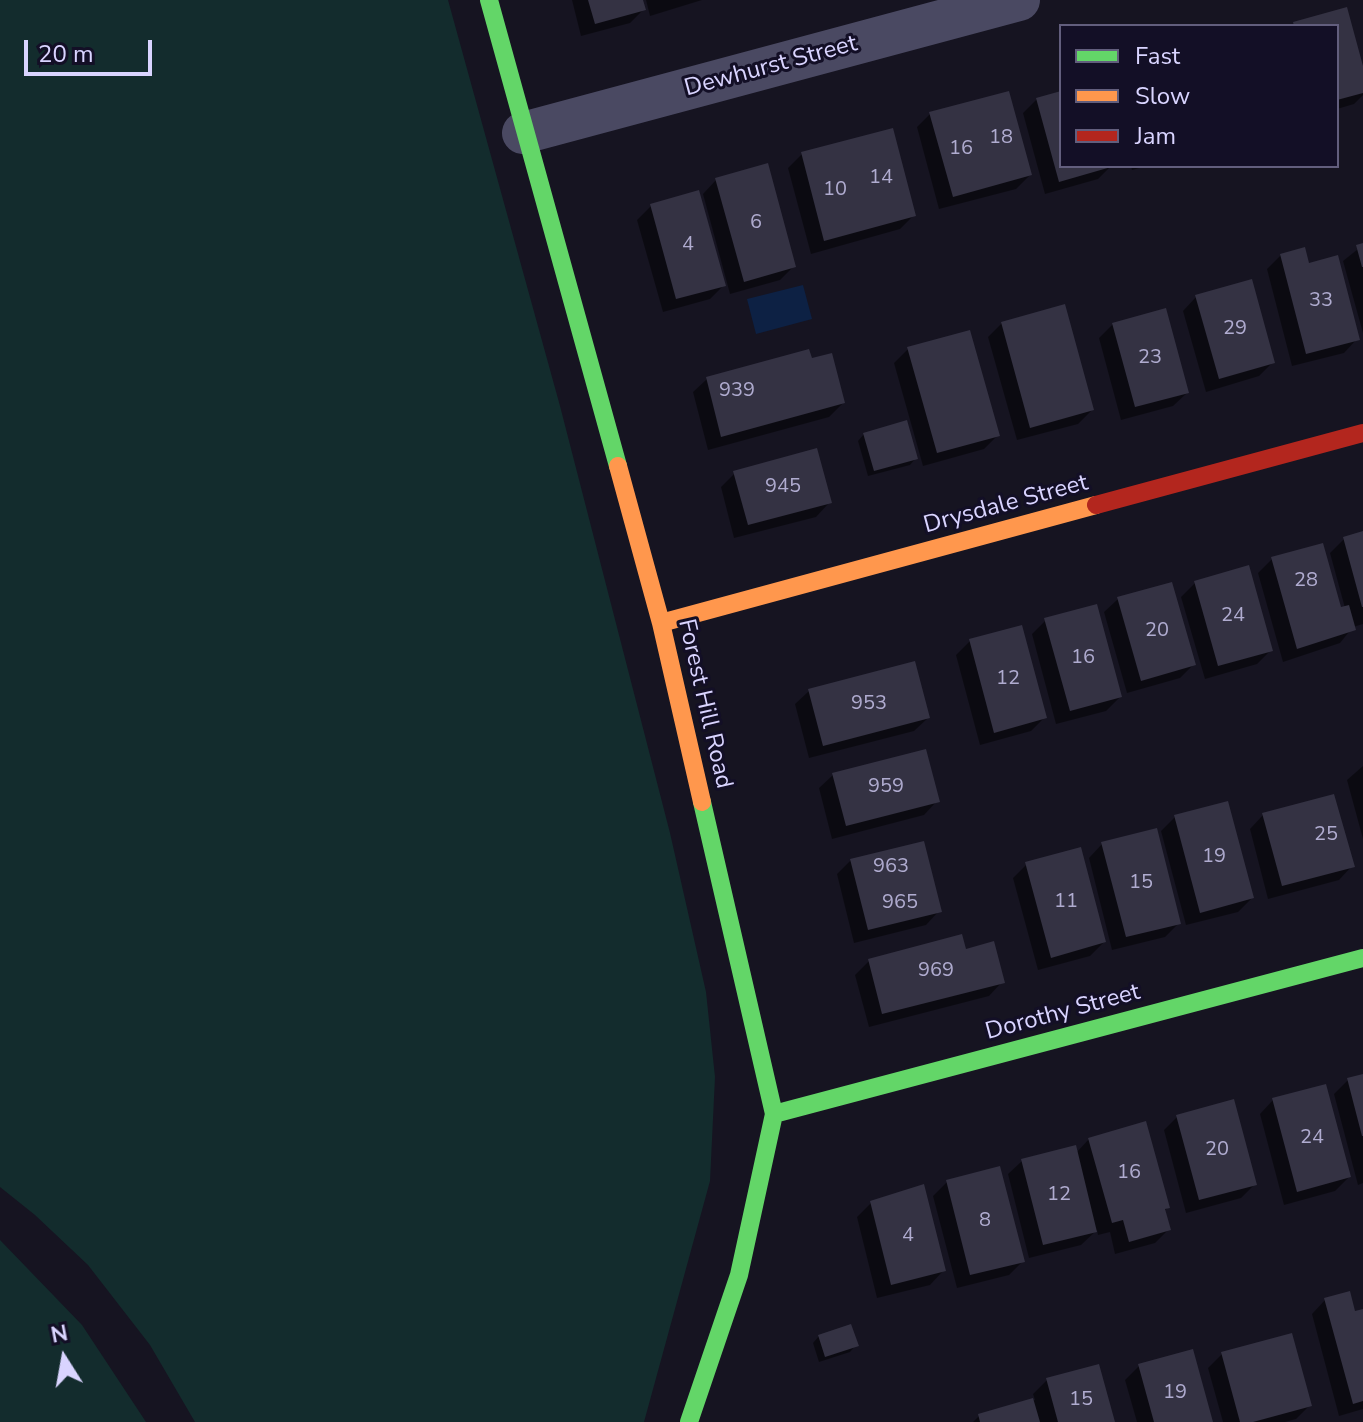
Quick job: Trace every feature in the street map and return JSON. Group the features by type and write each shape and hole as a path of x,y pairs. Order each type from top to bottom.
{"street":[{"name":"Forest Hill Road","path":"489,0 523,133 661,623 774,1114 739,1275 689,1422"},
{"name":"Dewhurst Street","path":"523,133 1019,0"},
{"name":"Drysdale Street","path":"661,623 1363,433"},
{"name":"Dorothy Street","path":"774,1114 1363,958"}],"green space":[{"path":"0,0 448,0 560,406 670,833 706,992 715,1077 710,1181 644,1422 195,1422 150,1345 88,1265 0,1187"},
{"path":"0,1240 82,1325 146,1422 0,1422"}],"water":[{"path":"803,285 812,319 756,334 747,299"}],"building":[{"path":"588,0 643,0 646,10 595,24"},
{"path":"1347,7 1363,66 1363,93 1339,99 1339,24 1293,22"},
{"path":"1009,91 1032,175 953,197 929,112"},
{"path":"1059,92 1059,168 1108,168 1059,182 1036,98"},
{"path":"893,128 916,216 824,241 801,152"},
{"path":"768,163 796,267 744,282 715,178"},
{"path":"699,190 726,286 676,299 650,204"},
{"path":"1363,243 1363,267 1362,267 1356,245"},
{"path":"1305,247 1309,263 1338,255 1360,340 1306,354 1280,254"},
{"path":"1252,279 1275,363 1219,379 1195,295"},
{"path":"1065,304 1094,410 1030,428 1001,322"},
{"path":"1166,308 1189,393 1135,407 1112,323"},
{"path":"970,330 1000,436 937,453 907,347"},
{"path":"809,349 812,358 832,353 845,403 721,437 706,377"},
{"path":"907,420 918,459 874,471 863,433"},
{"path":"817,448 832,503 748,525 733,471"},
{"path":"1363,531 1363,607 1362,607 1343,537"},
{"path":"1323,543 1341,607 1349,605 1356,630 1297,649 1271,557"},
{"path":"1249,565 1273,651 1218,666 1194,581"},
{"path":"1172,582 1196,665 1141,681 1117,597"},
{"path":"1097,604 1122,697 1070,711 1044,618"},
{"path":"1022,625 1047,718 994,733 969,639"},
{"path":"915,661 930,718 823,746 808,689"},
{"path":"926,749 940,802 846,826 832,773"},
{"path":"1334,794 1355,867 1282,886 1262,813"},
{"path":"1228,801 1254,898 1200,913 1174,815"},
{"path":"1157,828 1181,924 1126,937 1101,842"},
{"path":"924,841 942,912 868,930 850,859"},
{"path":"1081,847 1106,942 1051,958 1025,862"},
{"path":"962,934 966,949 994,941 1005,983 882,1014 868,959"},
{"path":"1363,1074 1363,1136 1362,1136 1347,1078"},
{"path":"1326,1084 1351,1177 1297,1192 1272,1098"},
{"path":"1234,1099 1257,1185 1199,1200 1176,1115"},
{"path":"1146,1121 1170,1208 1165,1209 1171,1230 1129,1242 1123,1220 1112,1223 1088,1138"},
{"path":"1076,1145 1097,1232 1043,1245 1021,1159"},
{"path":"1000,1166 1025,1262 970,1275 946,1180"},
{"path":"924,1184 946,1271 891,1285 870,1201"},
{"path":"1350,1291 1355,1311 1363,1309 1363,1401 1353,1404 1324,1298"},
{"path":"851,1324 859,1346 825,1357 818,1335"},
{"path":"1292,1333 1312,1406 1253,1422 1240,1422 1221,1352"},
{"path":"1193,1349 1213,1422 1154,1422 1138,1364"},
{"path":"1099,1364 1115,1422 1058,1422 1046,1378"},
{"path":"1033,1398 1040,1422 980,1422 978,1414"}],"traffic: fast":[{"path":"489,0 618,466"},
{"path":"689,1422 739,1275 774,1114 702,802"},
{"path":"774,1114 1363,958"}],"traffic: slow":[{"path":"618,466 661,623 702,802"},
{"path":"661,623 1096,505"}],"traffic: jam":[{"path":"1096,505 1363,433"}]}
